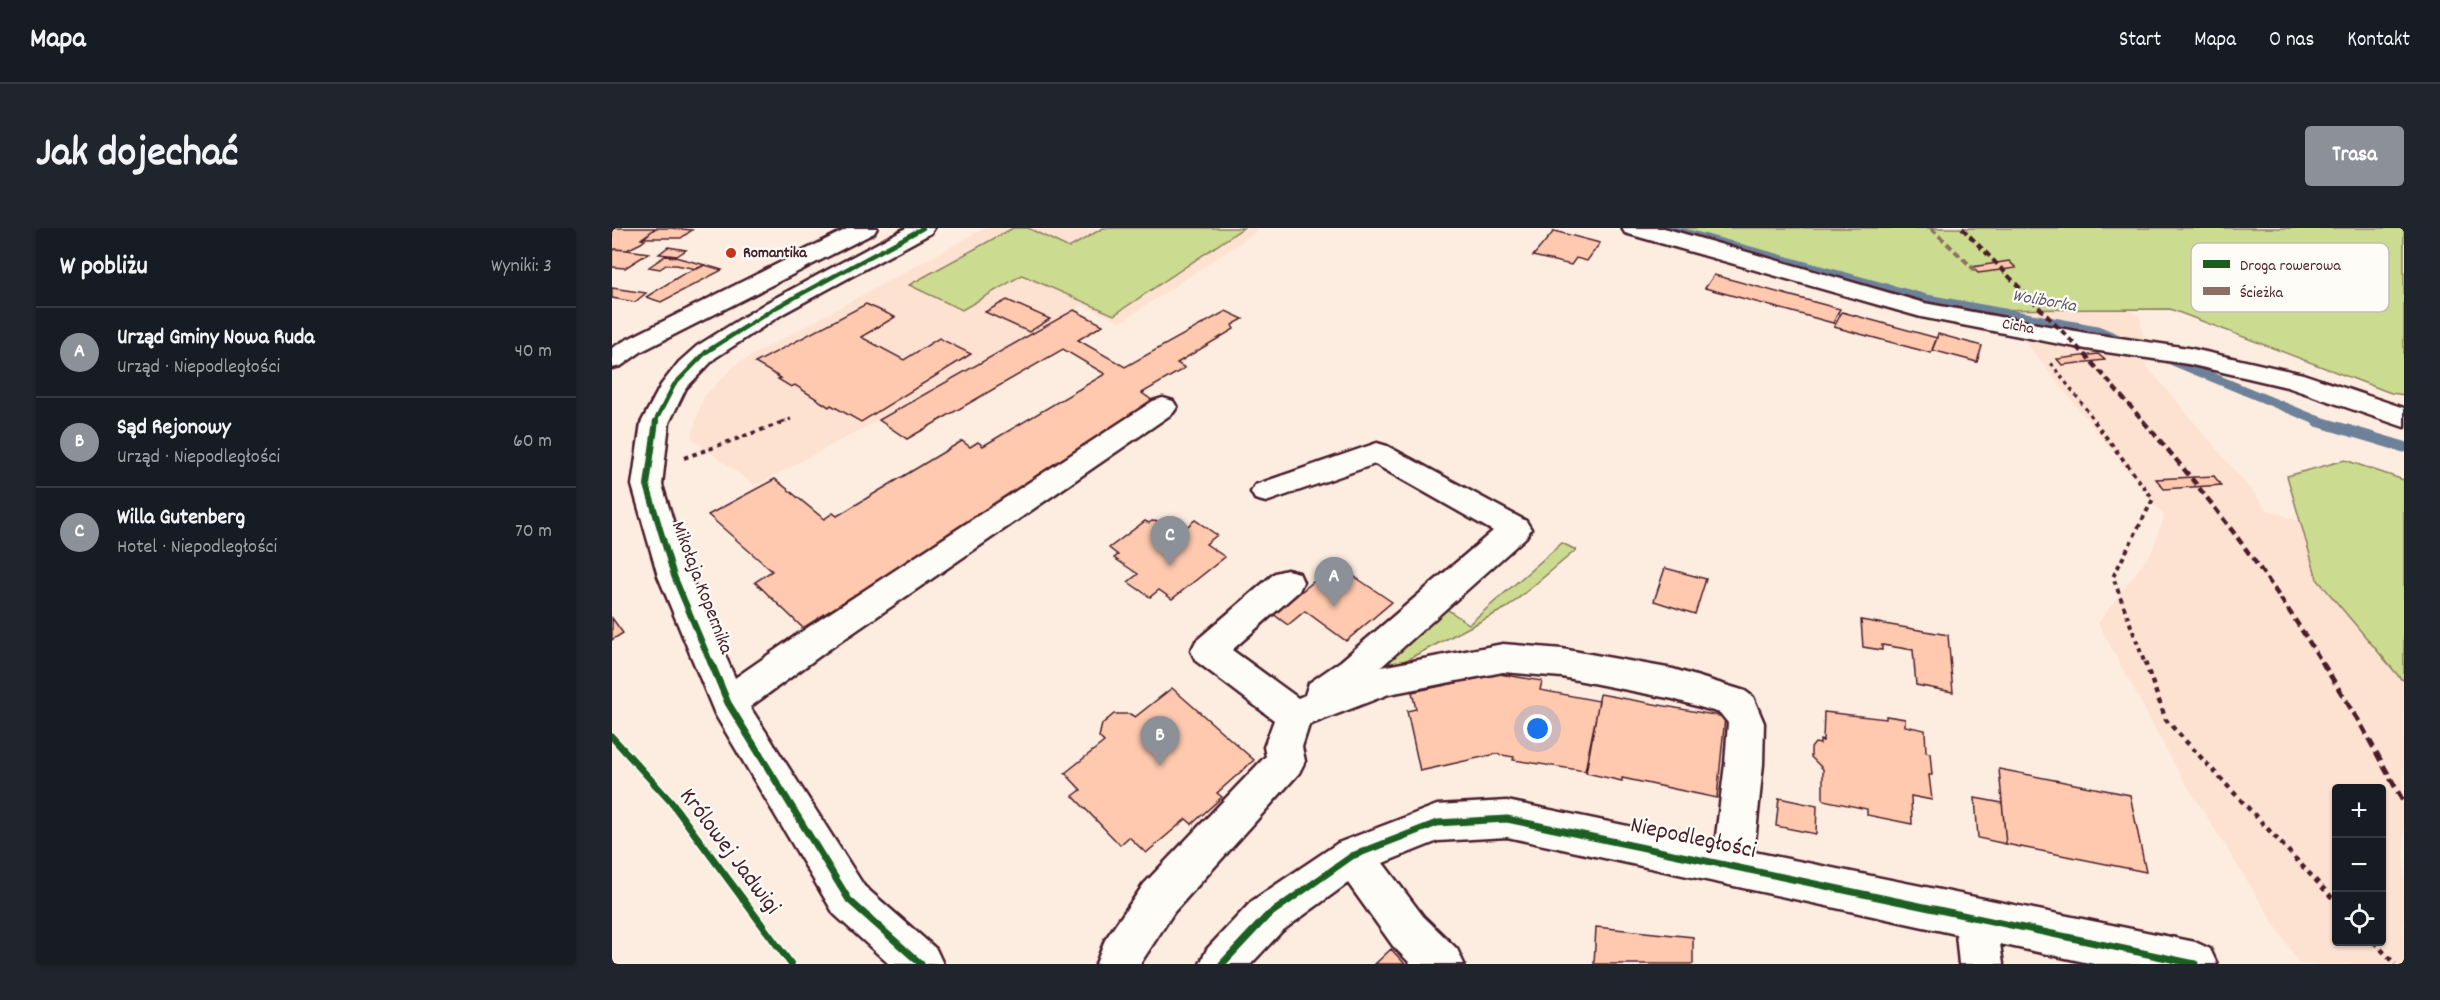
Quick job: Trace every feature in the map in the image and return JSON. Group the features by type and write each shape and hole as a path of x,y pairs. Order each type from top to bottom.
{"street":[{"path":"612,360 633,346 866,228"},
{"name":"Mikołaja Kopernika","path":"921,964 849,900 728,703 674,576 647,485 655,423 663,404 674,385 706,352 775,308 923,228"},
{"name":"Cicha","path":"1632,228 1664,235 1921,310 2100,344 2125,345 2188,356 2294,380 2404,418"},
{"path":"728,703 816,640 1163,407"},
{"path":"1118,964 1120,955 1159,898 1286,761 1283,747 1294,715 1353,671 1515,529 1377,453 1266,492"},
{"path":"1287,582 1208,651 1294,715"},
{"path":"1294,715 1386,680 1503,658 1562,663 1673,684 1732,702 1740,708 1746,723 1744,764 1732,866"},
{"name":"Niepodległości","path":"1222,964 1267,916 1352,856 1437,823 1507,819 2195,964"},
{"path":"1352,856 1408,931 1442,964"},
{"path":"1976,918 1981,964"}],"path":[{"path":"2025,329 2153,499 2113,577 2166,720 2332,897"},
{"path":"682,458 791,419"},
{"path":"2378,946 2395,964"}],"shaded area":[{"path":"985,228 1262,228 1121,322 1083,305 879,420 755,486 691,438 703,397 736,364"},
{"path":"1983,289 2091,291 2140,316 2147,366 2268,510 2404,556 2404,964 2299,964 2175,766 2098,623 2152,551 2164,516"}],"green space":[{"path":"1013,228 1028,228 1069,248 1103,228 1243,228 1114,315 1022,275 962,310 909,285"},
{"path":"1633,228 2404,228 2404,395 2391,393 2170,309 1921,310"},
{"path":"2345,460 2404,480 2404,680 2317,579 2287,476"},
{"path":"1562,543 1576,550 1508,607 1385,671 1378,666 1445,608 1469,624"}],"building":[{"path":"612,228 656,228 641,239 645,240 627,250 612,249"},
{"path":"655,228 692,230 681,238 644,238"},
{"path":"1554,231 1600,243 1587,261 1576,258 1571,265 1533,256"},
{"path":"668,247 686,250 677,256 659,254"},
{"path":"615,249 649,253 625,268 612,267 612,251"},
{"path":"665,256 705,265 697,269 676,265 666,265 660,269 649,267"},
{"path":"2009,261 2016,268 1978,273 1972,267"},
{"path":"705,265 722,270 661,302 646,297 683,274"},
{"path":"1714,275 1840,309 1833,323 1705,288"},
{"path":"612,288 646,293 635,302 612,298"},
{"path":"1007,300 1050,319 1029,332 985,312"},
{"path":"866,304 895,317 861,337 904,360 939,338 971,354 861,422 831,405 829,407 795,385 791,387 778,379 781,378 755,363"},
{"path":"1074,310 1103,325 1078,340 1125,367 1226,311 1243,319 1232,325 1234,329 1177,363 1185,368 1142,393 1156,403 803,628 755,582 772,571 708,515 775,479 824,519 833,513 837,516 962,441 970,447 978,442 983,446 1105,374 1063,349 907,439 879,420"},
{"path":"1842,312 1937,338 1931,353 1834,327"},
{"path":"1938,334 1982,346 1977,362 1932,350"},
{"path":"2098,354 2105,360 2062,365 2057,359"},
{"path":"2214,476 2221,485 2164,489 2156,479"},
{"path":"1167,518 1184,529 1195,520 1217,535 1206,544 1225,557 1172,599 1159,590 1150,597 1128,582 1138,574 1114,558 1118,555 1109,548 1145,521 1162,522"},
{"path":"1336,564 1392,602 1346,641 1305,611 1288,625 1273,614"},
{"path":"1665,568 1706,579 1695,614 1654,601"},
{"path":"612,618 623,633 612,640"},
{"path":"1861,620 1948,635 1953,692 1916,685 1913,650 1882,645 1882,650 1863,647"},
{"path":"1499,674 1542,681 1540,690 1599,701 1585,771 1513,760 1514,757 1496,754 1420,771 1407,711 1416,709 1412,692"},
{"path":"1172,688 1254,760 1217,793 1222,797 1192,824 1186,819 1146,853 1129,837 1120,845 1073,796 1081,790 1065,773 1104,742 1099,737 1102,724 1114,714 1130,714 1135,717"},
{"path":"1600,694 1725,717 1717,798 1622,778 1622,781 1586,773"},
{"path":"1824,712 1905,719 1905,726 1925,730 1926,752 1930,753 1932,775 1929,775 1932,800 1911,796 1912,824 1867,815 1867,809 1823,800 1823,769 1811,757 1811,748 1815,743 1820,744 1820,740 1823,741"},
{"path":"1999,769 2130,795 2146,872 2006,844"},
{"path":"1779,798 1817,806 1816,834 1776,826"},
{"path":"1975,798 2002,803 2006,844 1978,838"},
{"path":"1596,927 1693,937 1693,964 1594,964"},
{"path":"1391,949 1405,964 1375,964"}],"waterway":[{"name":"Woliborka","path":"1666,228 1927,299 2097,330 2128,343"},
{"name":"Woliborka","path":"2161,356 2321,422"},
{"name":"Woliborka","path":"2317,421 2404,447"}],"railway":[{"path":"1962,228 2089,359 2144,422"},
{"path":"2143,421 2238,539 2323,664"},
{"path":"2322,662 2360,723 2404,803"}],"marked path":[{"path":"1931,228 1978,273"}],"cycle path":[{"path":"921,964 849,900 728,703 674,576 647,485 655,423 674,385 688,368 706,352 775,308 923,228"},
{"name":"Królowej Jadwigi","path":"612,737 671,802 791,964"},
{"path":"1222,964 1267,916 1352,856 1437,823 1507,819 2195,964"}],"place":[{"name":"Romantika","path":"731,253"},
{"name":"Willa Gutenberg","path":"1170,566"},
{"name":"Urząd Gminy Nowa Ruda","path":"1334,607"},
{"name":"Sąd Rejonowy","path":"1160,766"}]}
